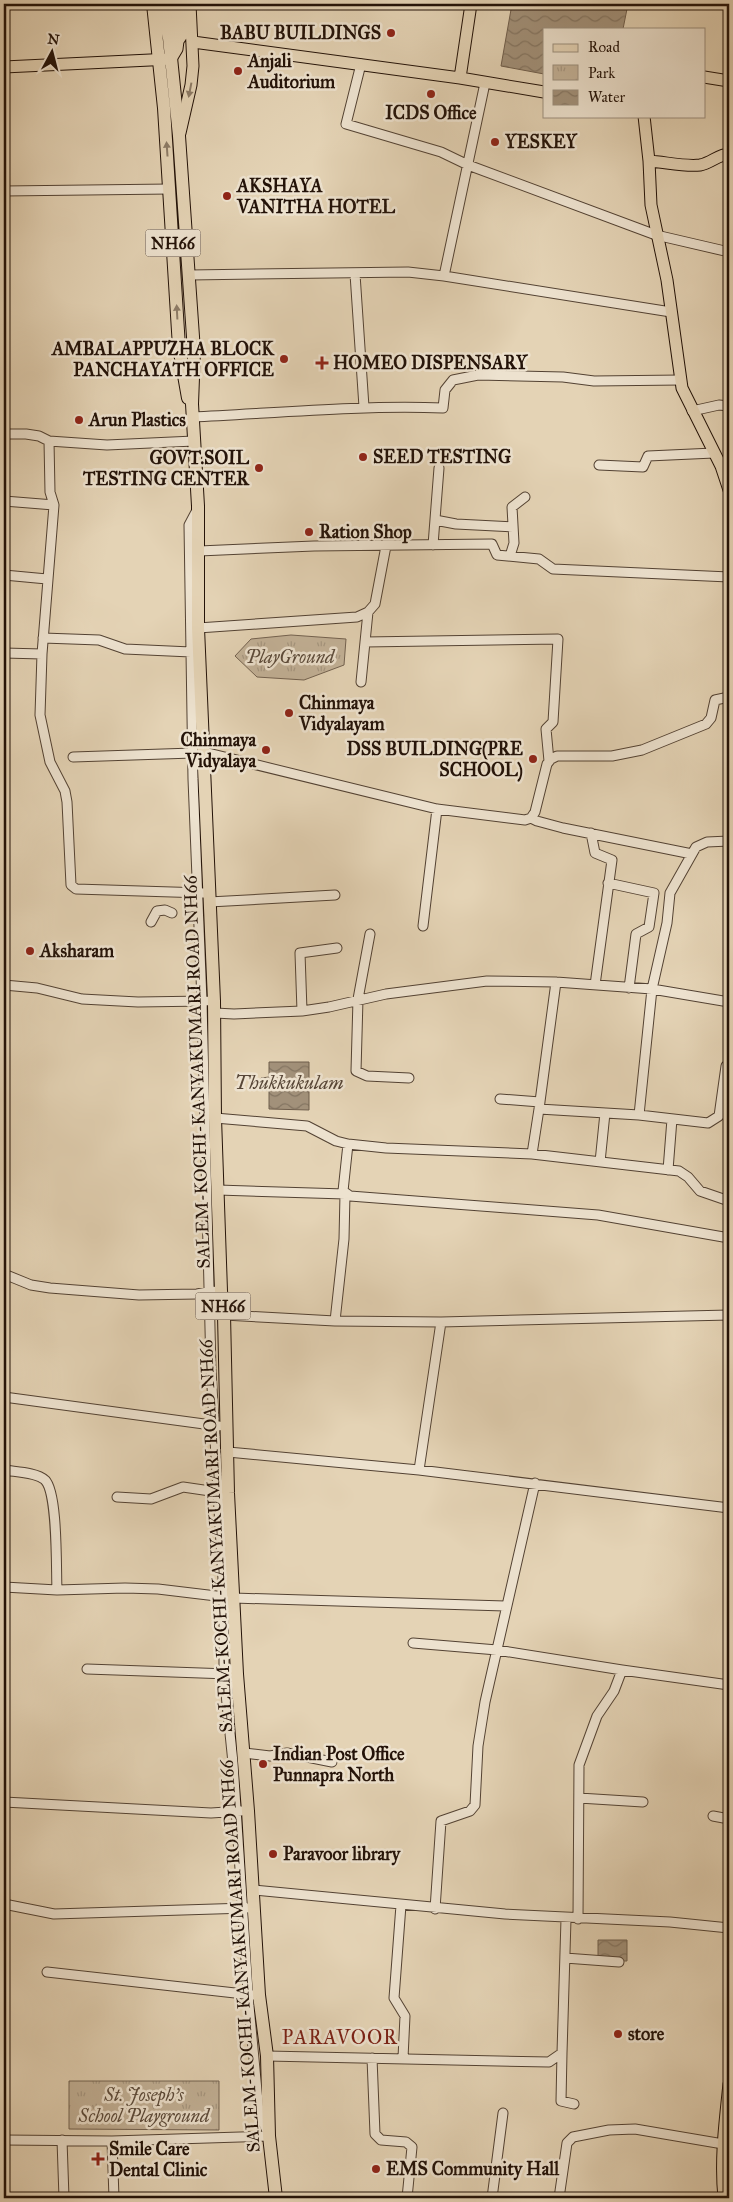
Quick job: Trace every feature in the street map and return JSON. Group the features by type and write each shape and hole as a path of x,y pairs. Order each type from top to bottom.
{"highway":[{"name":"NH66","path":"153,4 165,59 179,347 183,378 192,415"},
{"name":"SALEM-KOCHI-KANYAKUMARI ROAD NH66","path":"163,4 165,59 179,136 194,351 192,415 199,551 198,753 218,1190 215,1291 224,1316 220,1426 228,1452 223,1493 228,1597 238,1674 244,1752 242,1811 253,1890 248,1908 254,1995 267,2056 269,2136 276,2198"}],"main road":[{"path":"172,4 173,35 178,41"},
{"path":"4,67 165,59 177,49 178,41 182,35 182,4"},
{"path":"179,136 192,85 193,42 190,4"},
{"path":"460,78 471,4"},
{"path":"193,42 460,78 543,92"},
{"path":"706,77 729,81"},
{"path":"644,118 651,205 667,280 681,380 692,410 721,466 729,490"},
{"path":"649,160 695,165 713,161 724,154 729,154"},
{"path":"724,2198 721,2174 726,2145 729,2084"}],"street":[{"path":"4,4 4,11"},
{"path":"361,64 346,124 432,149 468,165 656,235 729,252"},
{"path":"444,276 485,83"},
{"path":"4,191 170,189"},
{"path":"190,275 408,272 671,312"},
{"path":"355,274 364,406"},
{"path":"192,415 323,411 364,406 442,408 445,390 453,380 478,375 563,377 594,381 681,380"},
{"path":"692,410 719,405 729,406"},
{"path":"4,430 4,434 39,436 49,441 107,445 194,441"},
{"path":"49,441 50,492 54,505 47,578 40,715 50,762 65,791 72,887 205,896 335,894"},
{"path":"599,465 644,467 648,456 714,453"},
{"path":"433,545 438,468"},
{"path":"510,556 514,543 512,507 525,497"},
{"path":"4,501 54,505"},
{"path":"198,506 189,525 191,652 198,753"},
{"path":"435,520 456,524 513,527"},
{"path":"199,551 314,546 492,544 497,555 539,559 554,569 729,577"},
{"path":"198,628 357,618 368,612 375,604 386,546"},
{"path":"4,575 47,578"},
{"path":"361,682 368,612"},
{"path":"43,638 99,640 125,649 191,652"},
{"path":"73,757 198,753 437,809 525,820 531,818 535,812 549,761 546,730 553,722 558,639 365,642"},
{"path":"4,653 42,654"},
{"path":"549,761 556,756 612,756 642,750 706,724 711,718 715,700 729,697"},
{"path":"423,926 437,809"},
{"path":"531,818 537,821 692,854"},
{"path":"591,833 595,853 612,860 595,985"},
{"path":"639,1115 652,990 667,923 670,893 696,847 701,844 729,841"},
{"path":"608,883 654,893 649,927 636,934 628,988"},
{"path":"151,922 157,911 165,910 172,913"},
{"path":"370,934 358,999 356,1071 367,1076 409,1078"},
{"path":"302,1011 300,952 337,948"},
{"path":"4,985 37,988 82,999 210,1005 234,1014 302,1011 414,989 487,981 556,982 595,985 652,990 729,1002"},
{"path":"532,1154 556,982"},
{"path":"117,1497 152,1499 183,1487 223,1493 215,1291 210,1005"},
{"path":"500,1099 539,1106 708,1123 719,1116 726,1066"},
{"path":"600,1162 605,1113"},
{"path":"215,1118 307,1126 336,1141 348,1144 386,1148 532,1154 683,1172 700,1191 729,1201"},
{"path":"668,1170 672,1119"},
{"path":"335,1321 344,1239 345,1194 343,1190 348,1144"},
{"path":"218,1190 345,1194 350,1196 598,1215 729,1238"},
{"path":"4,1274 31,1285 50,1288 140,1295 197,1294 215,1291"},
{"path":"224,1316 335,1321 441,1322 729,1315"},
{"path":"419,1470 441,1322"},
{"path":"4,1397 220,1426"},
{"path":"228,1452 419,1470 729,1508"},
{"path":"4,1470 36,1476 44,1479 48,1485 52,1495 56,1547 56,1590"},
{"path":"435,1909 441,1821 470,1811 475,1805 478,1746 485,1702 505,1606 535,1483"},
{"path":"4,1587 56,1590 150,1589 228,1597 505,1606"},
{"path":"4,1904 54,1914 248,1908 242,1811 224,1674 228,1597"},
{"path":"413,1643 497,1650 729,1685"},
{"path":"87,1669 238,1674"},
{"path":"578,1919 579,1764 597,1716 614,1691 622,1670"},
{"path":"244,1752 270,1756 287,1753 332,1762"},
{"path":"579,1798 644,1802"},
{"path":"4,1802 55,1803 144,1810 242,1811"},
{"path":"712,1816 729,1819"},
{"path":"253,1890 435,1909 566,1919 670,1922 729,1928"},
{"path":"402,1905 394,1998 405,2016 403,2058"},
{"path":"566,1919 561,2101 574,2104"},
{"path":"565,1958 619,1962"},
{"path":"4,2140 112,2140 269,2136 260,2112 254,1995 47,1972"},
{"path":"267,2056 549,2062 562,2053"},
{"path":"372,2058 375,2134 381,2140 408,2143 412,2147 407,2198"},
{"path":"492,2198 504,2113"},
{"path":"559,2198 567,2143 573,2136 615,2129 635,2129 726,2145"},
{"path":"62,2140 64,2198"},
{"path":"112,2140 114,2198"}],"green space":[{"name":"PlayGround","path":"291,635 346,639 344,665 304,680 257,677 235,656 251,639"},
{"name":"St. Joseph's School Playground","path":"69,2081 219,2081 219,2130 69,2129"}],"water":[{"path":"512,4 628,4 623,28 543,28 543,74 501,66"},
{"name":"Thukkukulam","path":"269,1062 309,1062 309,1110 269,1109 269,1090 261,1090 261,1078 269,1077"},
{"path":"598,1940 627,1940 627,1961 598,1961"}],"place":[{"name":"BABU BUILDINGS","path":"391,33"},
{"name":"Anjali Auditorium","path":"238,71"},
{"name":"ICDS Office","path":"431,94"},
{"name":"YESKEY","path":"495,142"},
{"name":"AKSHAYA VANITHA HOTEL","path":"227,196"},
{"name":"AMBALAPPUZHA BLOCK PANCHAYATH OFFICE","path":"284,359"},
{"name":"HOMEO DISPENSARY","path":"322,363"},
{"name":"Arun Plastics","path":"79,420"},
{"name":"SEED TESTING","path":"363,457"},
{"name":"GOVT.SOIL TESTING CENTER","path":"259,468"},
{"name":"Ration Shop","path":"309,532"},
{"name":"Chinmaya Vidyalayam","path":"289,713"},
{"name":"Chinmaya Vidyalaya","path":"266,750"},
{"name":"DSS BUILDING(PRE SCHOOL)","path":"533,759"},
{"name":"Aksharam","path":"30,951"},
{"name":"Indian Post Office Punnapra North","path":"263,1764"},
{"name":"Paravoor library","path":"273,1854"},
{"name":"store","path":"618,2034"},
{"name":"Smile Care Dental Clinic","path":"98,2159"},
{"name":"EMS Community Hall","path":"376,2169"}],"district":[{"name":"PARAVOOR","path":"340,2037"}]}
